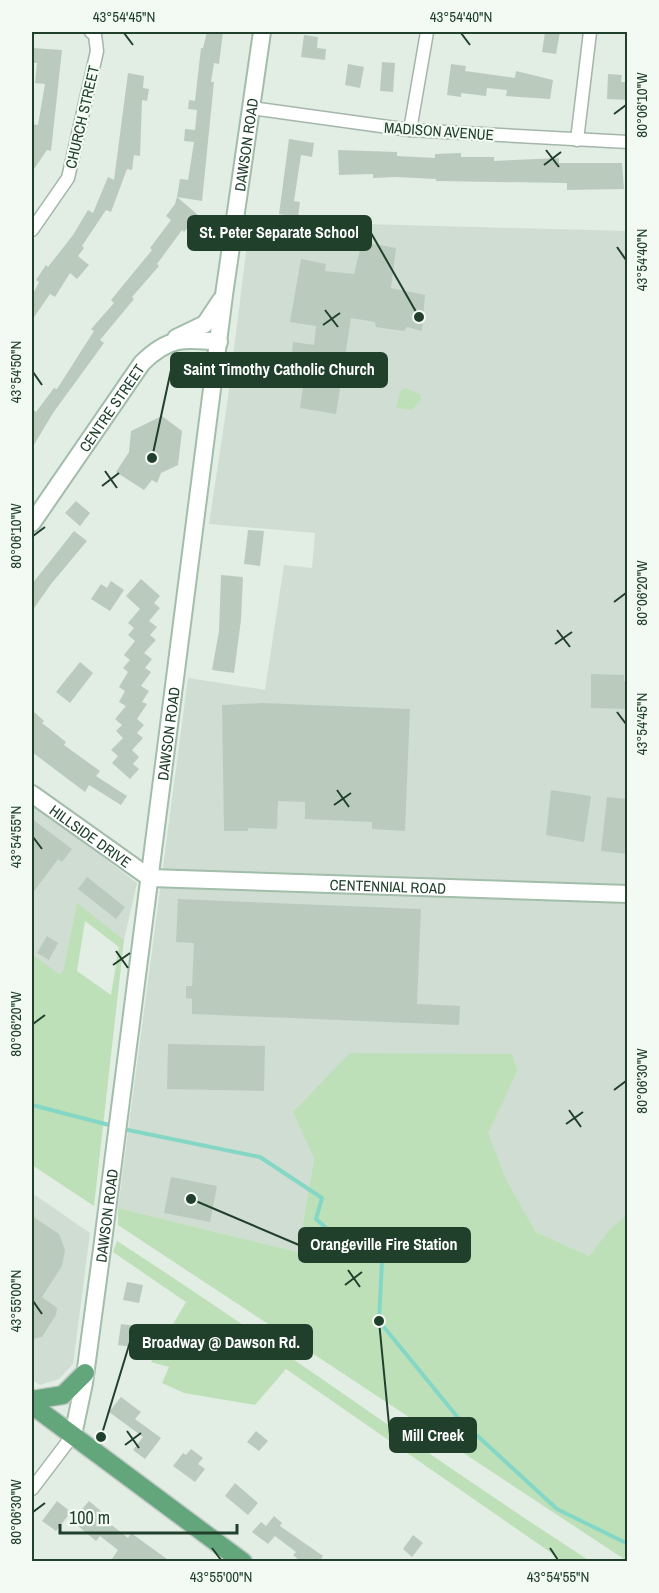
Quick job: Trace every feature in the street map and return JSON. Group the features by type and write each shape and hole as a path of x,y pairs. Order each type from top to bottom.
{"main road":[{"path":"32,1400 63,1395 85,1373"},
{"path":"32,1405 243,1562"}],"street":[{"name":"CHURCH STREET","path":"32,230 68,178 97,51 95,35 91,32"},
{"name":"DAWSON ROAD","path":"73,1435 85,1373 116,1144 224,295 262,32"},
{"path":"410,130 427,32"},
{"path":"577,140 590,32"},
{"name":"MADISON AVENUE","path":"251,108 410,130 627,142"},
{"name":"CENTRE STREET","path":"32,523 142,363 167,342 205,324 224,295"},
{"path":"167,342 186,339 219,342"},
{"name":"HILLSIDE DRIVE","path":"32,794 150,878"},
{"name":"CENTENNIAL ROAD","path":"150,878 627,894"},
{"path":"32,1489 73,1435"}],"shaded area":[{"path":"250,221 627,231 627,1217 609,1230 589,1256 536,1232 506,1179 487,1133 518,1070 512,1054 448,1054 294,1112 314,1157 298,1252 118,1208 188,678 265,690 284,565 312,568 315,533 209,524 227,405"},
{"path":"32,804 137,883 124,940 77,904 60,976 32,954"},
{"path":"32,1193 90,1233 73,1364 59,1379 40,1385 32,1380"}],"green space":[{"path":"405,388 420,394 421,399 412,410 396,408 400,392"},
{"path":"77,903 124,940 94,1206 32,1165 32,954 60,975 63,971","holes":["85,921 119,947 111,995 77,971"]},
{"path":"350,1053 512,1054 518,1070 488,1133 506,1179 536,1232 589,1256 609,1230 627,1215 627,1561 118,1225 118,1208 298,1252 314,1158 293,1112"},
{"path":"117,1241 590,1561 563,1561 286,1369 255,1405 184,1393 162,1383 169,1367 151,1362 186,1302 113,1252"}],"building":[{"path":"207,32 223,32 219,64 214,63 211,82 214,82 202,201 177,197 180,179 188,180 194,142 184,141 185,129 195,130 197,110 188,109 189,100 195,101 201,48 203,48"},
{"path":"545,32 560,32 556,54 542,52"},
{"path":"304,35 318,37 317,48 326,49 325,60 301,57"},
{"path":"33,48 62,50 51,151 47,150 32,172 32,124 38,125 45,84 35,83 37,63 32,63"},
{"path":"382,62 395,63 393,92 380,91"},
{"path":"348,64 364,67 360,88 345,85"},
{"path":"451,64 466,66 465,71 515,78 516,71 553,80 550,99 506,96 507,90 487,88 486,96 461,93 461,97 447,95"},
{"path":"128,73 144,76 143,88 149,89 147,101 142,100 140,156 134,155 132,170 127,169 111,212 106,210 82,246 84,248 78,256 89,265 77,279 70,273 55,297 50,294 32,320 32,296 39,282 36,280 46,265 48,267 73,235 88,210 93,213 108,177 114,180"},
{"path":"608,74 622,75 621,82 627,82 627,100 607,99"},
{"path":"289,139 314,143 312,157 301,155 294,201 300,202 298,217 279,214"},
{"path":"338,150 397,152 397,156 435,158 435,154 461,153 461,157 494,157 494,161 559,158 559,163 622,163 624,189 567,190 567,183 436,181 436,179 396,177 373,178 373,174 339,175"},
{"path":"177,197 198,215 184,232 182,230 157,264 159,266 100,340 104,343 53,413 32,448 32,409 36,412 54,388 57,389 94,331 91,329 114,303 111,300 152,250 150,248 171,220 166,216"},
{"path":"362,242 396,248 391,288 425,295 422,331 407,327 404,331 376,327 375,322 351,318 336,414 300,408 304,380 290,377 293,342 314,345 316,326 290,322 301,259 326,264 325,271 354,274"},
{"path":"162,416 182,431 178,465 161,473 157,483 152,480 144,490 116,472 129,452 131,431"},
{"path":"76,501 90,513 80,526 65,513"},
{"path":"248,530 264,531 260,566 244,564"},
{"path":"74,531 87,541 32,611 32,584"},
{"path":"221,575 243,577 241,620 234,673 212,670 219,631"},
{"path":"141,579 160,596 154,603 160,608 149,621 157,627 150,635 156,640 144,653 152,659 145,668 151,672 141,686 149,691 142,702 147,704 137,719 144,725 137,733 143,738 132,750 139,757 133,764 139,769 130,779 112,763 118,756 111,750 123,738 116,731 122,725 115,719 126,706 119,702 125,691 119,687 128,672 123,668 130,660 124,655 135,641 128,635 134,628 128,623 140,609 126,596"},
{"path":"111,581 124,590 110,611 91,599 101,584 107,588"},
{"path":"80,662 93,673 70,703 56,692"},
{"path":"591,674 624,675 624,681 627,681 627,709 591,708"},
{"path":"263,703 410,709 405,831 372,829 372,822 305,819 305,802 278,801 277,829 248,828 248,831 224,831 222,705"},
{"path":"32,710 44,721 42,723 66,742 64,745 100,771 96,776 127,796 121,805 89,785 85,792 32,752"},
{"path":"551,790 591,796 584,842 546,835"},
{"path":"607,797 627,799 627,854 601,851"},
{"path":"32,819 72,849 62,862 58,859 32,894"},
{"path":"87,877 125,907 116,919 78,889"},
{"path":"178,899 421,909 417,1004 460,1006 459,1025 192,1014 192,999 186,998 186,986 192,986 194,943 176,942"},
{"path":"47,936 58,943 49,960 37,953"},
{"path":"168,1044 265,1046 264,1091 167,1089"},
{"path":"171,1177 217,1186 210,1222 164,1213"},
{"path":"32,1216 59,1234 65,1250 62,1266 42,1297 57,1308 56,1315 42,1337 32,1339"},
{"path":"127,1282 143,1285 139,1303 123,1300"},
{"path":"121,1324 136,1326 132,1347 118,1345"},
{"path":"121,1397 141,1412 135,1419 161,1438 145,1459 133,1450 143,1437 109,1412"},
{"path":"256,1431 268,1441 259,1451 247,1442"},
{"path":"191,1449 203,1458 198,1464 205,1469 195,1482 173,1466 183,1453 186,1455"},
{"path":"235,1483 258,1503 248,1515 225,1496"},
{"path":"57,1501 71,1512 56,1531 42,1521"},
{"path":"89,1501 103,1513 100,1516 128,1538 131,1533 171,1562 110,1562 118,1550 100,1536 96,1541 72,1521"},
{"path":"274,1516 282,1523 280,1526 323,1556 319,1562 301,1562 293,1555 296,1552 275,1536 268,1544 252,1532 261,1522 266,1526"},
{"path":"413,1535 423,1543 412,1557 403,1549"}],"waterway":[{"path":"32,1105 113,1126"},
{"path":"123,1129 260,1157 322,1198 316,1219 334,1235 370,1246 382,1261 379,1321 459,1419 557,1509 628,1544"}],"place":[{"name":"St. Peter Separate School","path":"419,317"},
{"name":"Saint Timothy Catholic Church","path":"152,458"},
{"name":"Orangeville Fire Station","path":"191,1199"},
{"name":"Mill Creek","path":"379,1321"},
{"name":"Broadway @ Dawson Rd.","path":"101,1437"}]}
